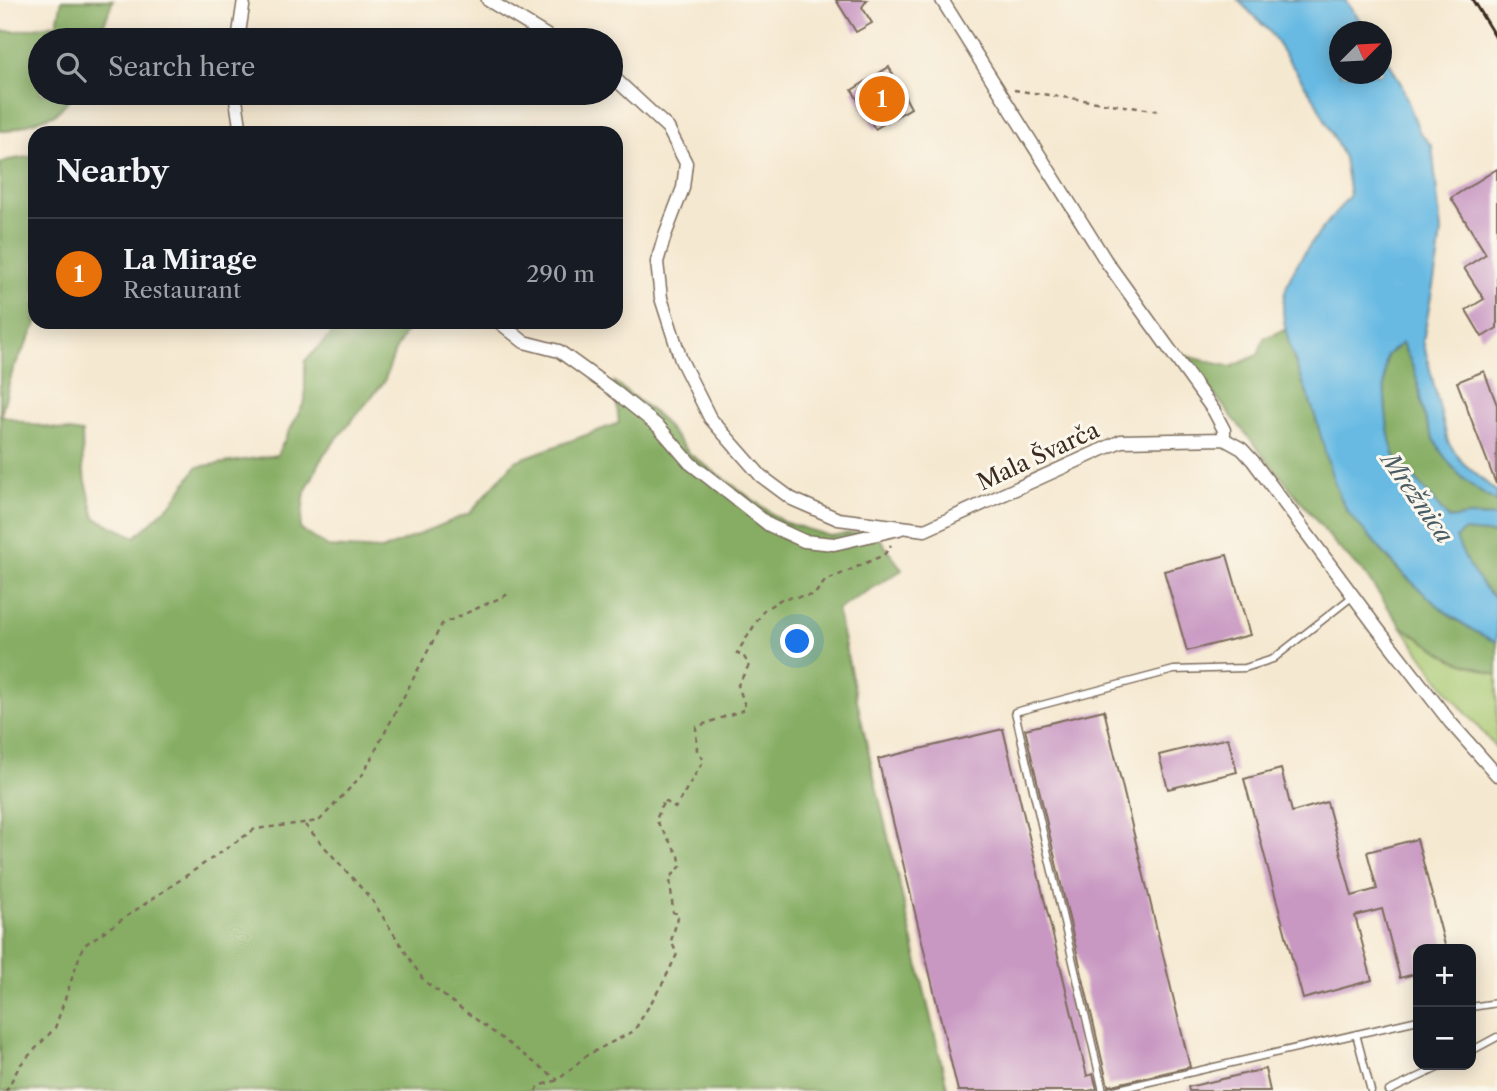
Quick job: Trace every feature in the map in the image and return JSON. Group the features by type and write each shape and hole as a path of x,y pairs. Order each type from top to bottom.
{"street":[{"path":"240,28 244,0"},
{"path":"488,0 534,28"},
{"path":"943,0 1106,261 1214,411 1224,430 1224,439 1242,449 1254,461 1450,722 1497,775"},
{"name":"Mala Švarča","path":"623,86 668,128 685,163 683,188 657,262 661,298 681,360 710,418 761,476 792,499 838,519 925,530 1121,441 1224,439"},
{"path":"237,105 241,126"},
{"path":"508,329 524,342 559,351 613,390 659,427 690,463 769,525 804,541 834,544 904,528"}],"lane":[{"path":"1103,1091 1015,712 1174,670 1245,668 1264,663 1273,659 1353,596"},
{"path":"1476,1006 1497,1003"},
{"path":"1110,1091 1413,1021"},
{"path":"1356,1034 1371,1091"},
{"path":"1476,1048 1497,1037"},
{"path":"1389,1091 1433,1070"}],"path":[{"path":"996,87 1159,111"},
{"path":"536,1091 539,1086 558,1080 587,1055 634,1031 677,954 671,941 679,914 673,912 670,878 681,866 679,856 656,820 664,800 675,808 704,760 696,751 696,727 746,709 738,684 749,665 743,655 737,653 764,610 783,598 814,595 825,581 884,555 904,528"},
{"path":"6,1091 20,1065 55,1028 83,946 256,829 319,821 363,774 442,624 512,593"},
{"path":"303,823 372,900 424,981 558,1080"}],"green space":[{"path":"62,0 113,0 101,28 35,28 57,24"},
{"path":"28,29 28,105 64,105 56,114 8,131 0,131 0,31"},
{"path":"28,157 28,329 34,329 13,369 1,415 29,424 82,433 83,469 95,518 135,537 173,502 197,467 277,455 305,401 305,361 337,329 407,329 395,351 384,382 324,454 305,492 300,529 328,547 382,550 470,513 515,461 619,423 614,382 658,416 690,454 783,522 830,536 874,530 902,570 837,610 948,1091 0,1091 0,164"},
{"path":"1287,329 1294,360 1313,408 1331,472 1347,510 1397,569 1454,619 1497,642 1497,675 1452,659 1401,626 1365,574 1337,546 1182,355 1231,367 1258,355 1264,338"},
{"path":"1402,343 1416,374 1423,411 1434,440 1460,475 1497,502 1497,517 1470,516 1449,519 1414,477 1401,467 1396,458 1386,413 1386,366 1387,355"},
{"path":"1463,531 1497,534 1497,600 1478,579 1464,555 1456,538"},
{"path":"1401,626 1452,659 1497,675 1497,749 1447,691"}],"water":[{"name":"Mrežnica","path":"1238,0 1345,0 1361,21 1329,21 1329,84 1392,84 1392,67 1420,133 1432,146 1441,231 1423,341 1448,442 1463,463 1497,492 1497,502 1460,475 1434,440 1422,407 1416,374 1402,343 1387,355 1385,396 1388,430 1391,445 1401,467 1414,477 1449,519 1470,516 1497,517 1497,534 1463,531 1456,538 1473,572 1497,600 1497,642 1479,634 1428,598 1352,517 1335,484 1316,417 1287,336 1283,309 1288,284 1302,256 1350,195 1344,158 1315,100 1269,31"}],"building":[{"path":"836,0 867,0 862,7 872,23 856,32"},
{"path":"889,67 911,108 875,129 852,90"},
{"path":"1497,169 1497,328 1482,337 1466,310 1484,299 1464,268 1486,254 1451,198"},
{"path":"1484,371 1497,405 1496,484 1457,382"},
{"path":"1227,555 1250,635 1187,651 1164,571"},
{"path":"1104,710 1190,1067 1108,1086 1025,729"},
{"path":"1003,729 1087,1076 1093,1074 1097,1089 958,1091 878,759"},
{"path":"1228,738 1237,772 1168,789 1159,755"},
{"path":"1281,769 1292,812 1327,802 1352,896 1377,889 1367,852 1417,839 1445,944 1413,944 1413,974 1400,978 1382,909 1355,916 1372,980 1303,999 1244,779"},
{"path":"1265,1069 1270,1091 1189,1091 1188,1087"}],"railway":[{"path":"1473,0 1497,39"}],"place":[{"name":"La Mirage","path":"882,99"}]}
